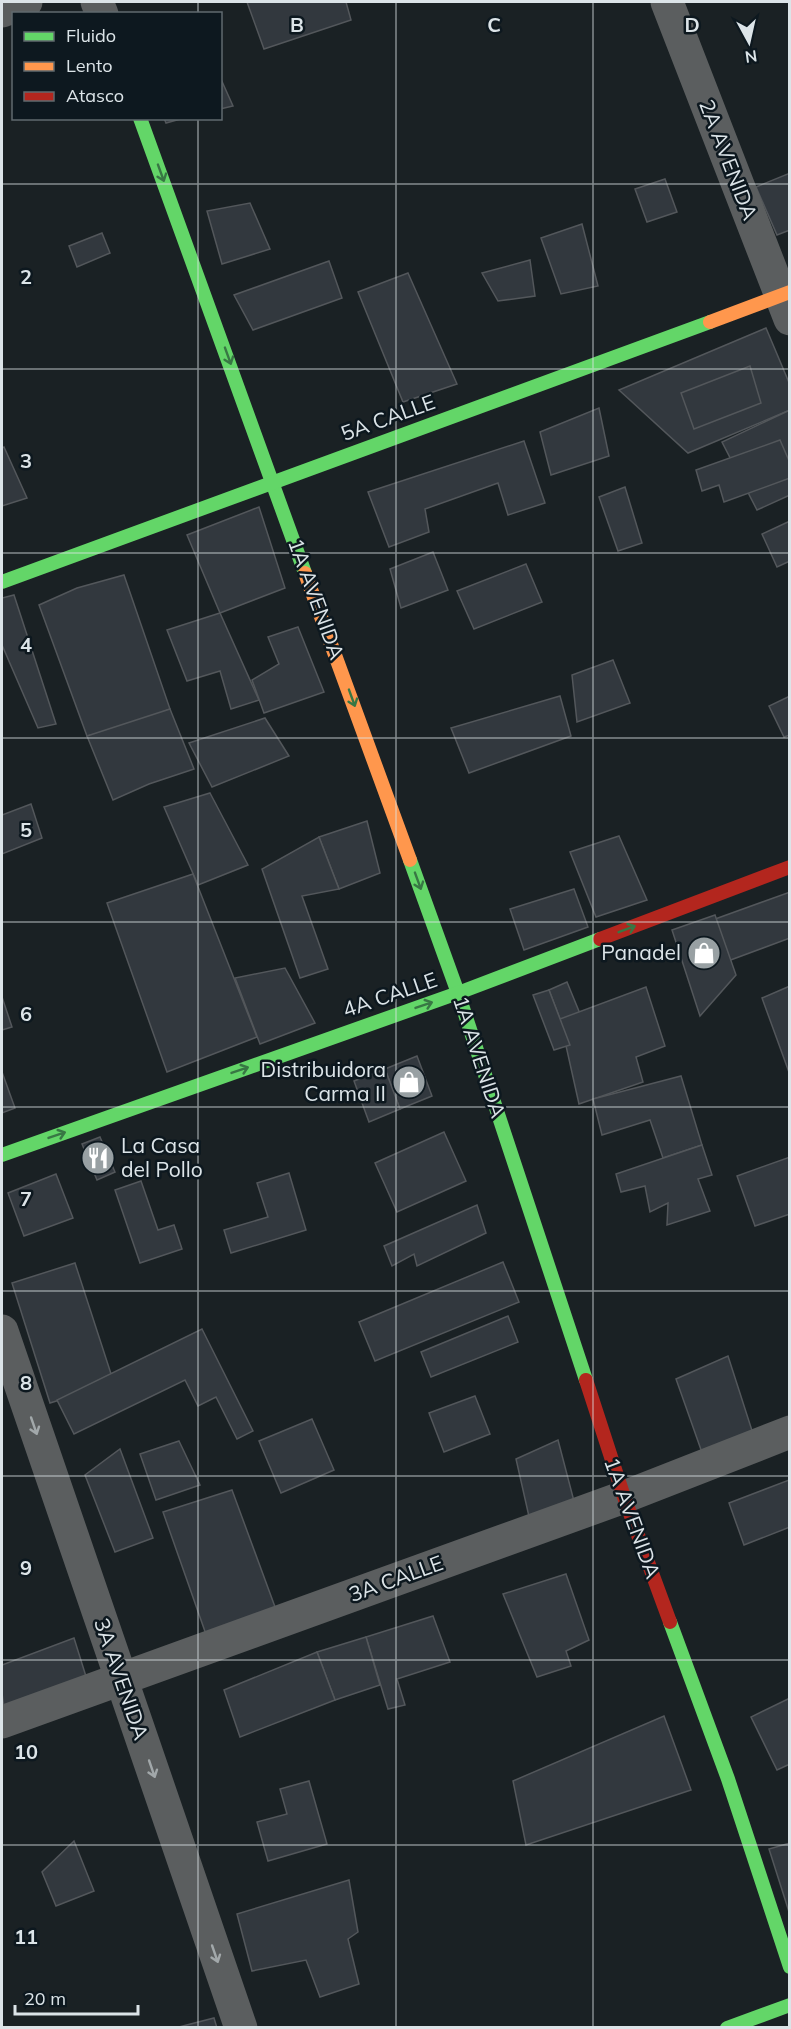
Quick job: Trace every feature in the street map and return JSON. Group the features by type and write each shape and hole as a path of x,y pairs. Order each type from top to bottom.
{"street":[{"path":"2,11 26,2"},
{"name":"2A AVENIDA","path":"667,2 787,302"},
{"name":"1A AVENIDA","path":"141,120 458,993 624,1497 728,1779 789,1967"},
{"name":"5A CALLE","path":"2,582 274,483 787,302"},
{"name":"4A CALLE","path":"2,1155 458,993 789,867"},
{"name":"3A AVENIDA","path":"2,1331 241,2028"},
{"name":"3A CALLE","path":"2,1722 624,1497 789,1432"},
{"path":"727,2028 789,2005"}],"building":[{"path":"247,2 346,2 351,20 264,49"},
{"path":"222,81 233,106 222,109"},
{"path":"790,173 790,230 777,235 756,187"},
{"path":"665,179 677,212 647,222 635,189"},
{"path":"250,203 270,249 222,264 207,211"},
{"path":"582,224 598,286 561,294 541,238"},
{"path":"102,233 110,253 77,267 69,246"},
{"path":"530,260 535,296 498,301 482,273"},
{"path":"329,261 342,298 253,330 234,295"},
{"path":"408,273 457,384 403,402 358,292"},
{"path":"766,328 790,385 790,410 688,453 619,390"},
{"path":"750,366 761,403 694,429 681,393"},
{"path":"599,408 609,456 551,475 540,432"},
{"path":"790,410 790,495 757,510 722,442"},
{"path":"780,440 790,463 790,478 724,502 719,485 702,491 696,470"},
{"path":"524,441 545,503 508,515 498,483 425,509 429,532 389,547 368,492"},
{"path":"4,447 27,498 2,506 2,448"},
{"path":"625,487 642,543 618,551 599,497"},
{"path":"259,507 285,588 220,613 187,535"},
{"path":"790,521 790,561 777,567 762,534"},
{"path":"433,552 448,590 401,608 390,569"},
{"path":"526,564 542,602 474,629 457,591"},
{"path":"124,575 170,709 128,726 87,736 39,605 77,588"},
{"path":"14,595 56,724 38,728 2,645 2,598"},
{"path":"220,613 259,700 231,709 220,671 187,681 167,630"},
{"path":"298,627 324,692 264,713 252,680 279,664 268,637"},
{"path":"613,660 630,703 577,722 572,675"},
{"path":"560,696 571,736 469,773 451,728"},
{"path":"790,696 790,735 784,737 769,706"},
{"path":"170,709 194,769 149,784 113,800 87,736"},
{"path":"265,718 289,756 212,787 189,743"},
{"path":"210,793 248,865 198,885 164,807"},
{"path":"31,804 42,838 2,854 2,815"},
{"path":"367,821 380,873 339,889 319,837"},
{"path":"619,836 647,900 596,917 570,852"},
{"path":"319,837 339,889 302,896 328,969 300,978 262,869"},
{"path":"193,874 257,1037 167,1072 107,903"},
{"path":"574,889 588,927 524,950 510,909"},
{"path":"790,892 790,938 709,968 693,927"},
{"name":"Panadel","path":"715,915 736,975 700,1016 672,930"},
{"path":"285,968 315,1023 260,1044 235,978"},
{"path":"567,982 590,1038 570,1045 549,990"},
{"path":"790,986 790,1075 762,998"},
{"path":"646,987 665,1046 636,1057 643,1082 579,1104 560,1019"},
{"path":"549,990 570,1045 554,1050 533,995"},
{"path":"2,997 12,1027 2,1030"},
{"name":"Distribuidora Carma II","path":"417,1056 432,1096 400,1109 385,1069"},
{"path":"385,1069 400,1109 369,1122 354,1081"},
{"path":"2,1072 15,1108 2,1113"},
{"path":"681,1076 702,1145 663,1158 650,1120 602,1135 593,1099"},
{"path":"444,1132 466,1181 397,1212 375,1163"},
{"name":"La Casa del Pollo","path":"100,1137 115,1172 97,1180 82,1144"},
{"path":"702,1145 712,1175 698,1179 710,1211 667,1225 668,1203 650,1212 645,1186 621,1192 616,1174"},
{"path":"790,1157 790,1214 755,1226 737,1176"},
{"path":"289,1173 306,1230 231,1253 224,1230 268,1217 257,1183"},
{"path":"56,1174 73,1218 24,1236 8,1193"},
{"path":"141,1181 158,1230 174,1225 182,1249 140,1263 115,1190"},
{"path":"477,1205 486,1233 417,1266 414,1254 392,1266 384,1246"},
{"path":"503,1262 519,1302 375,1361 359,1322"},
{"path":"75,1263 114,1383 50,1403 12,1283"},
{"path":"508,1316 518,1342 431,1377 421,1352"},
{"path":"202,1329 253,1431 237,1439 216,1397 198,1406 185,1380 74,1434 57,1400"},
{"path":"728,1356 756,1443 705,1461 676,1379"},
{"path":"475,1396 490,1434 444,1452 429,1413"},
{"path":"312,1419 334,1470 281,1493 259,1441"},
{"path":"558,1440 575,1505 530,1521 516,1459"},
{"path":"179,1441 200,1485 156,1500 140,1454"},
{"path":"120,1449 153,1538 115,1552 85,1475"},
{"path":"789,1480 790,1527 744,1545 729,1503"},
{"path":"232,1490 278,1615 208,1640 163,1512"},
{"path":"566,1574 589,1640 566,1651 571,1666 537,1677 503,1594"},
{"path":"433,1616 450,1662 397,1679 405,1705 388,1709 366,1637"},
{"path":"366,1637 380,1685 335,1700 317,1652"},
{"path":"74,1638 89,1686 5,1715 2,1665"},
{"path":"317,1652 335,1700 240,1737 224,1690"},
{"path":"790,1698 790,1764 777,1770 751,1717"},
{"path":"664,1716 691,1790 526,1845 513,1781"},
{"path":"309,1781 327,1844 268,1861 257,1822 287,1814 280,1789"},
{"path":"74,1841 94,1891 56,1906 42,1872"},
{"path":"790,1843 790,1915 769,1849"},
{"path":"349,1880 358,1932 348,1939 359,1984 320,1997 306,1960 252,1971 237,1914"},
{"path":"214,2018 217,2028 175,2028"}],"traffic: fast":[{"path":"141,120 305,573"},
{"path":"2,582 710,322"},
{"path":"410,860 458,993 586,1380"},
{"path":"2,1155 458,993 600,939"},
{"path":"670,1622 728,1779 790,1967"},
{"path":"727,2028 790,2005"}],"traffic: slow":[{"path":"710,322 790,292"},
{"path":"305,573 410,860"}],"traffic: jam":[{"path":"600,939 790,867"},
{"path":"586,1380 624,1497 670,1622"}],"place":[{"name":"Panadel","path":"704,953"},
{"name":"Distribuidora Carma II","path":"409,1082"},
{"name":"La Casa del Pollo","path":"98,1158"}]}
